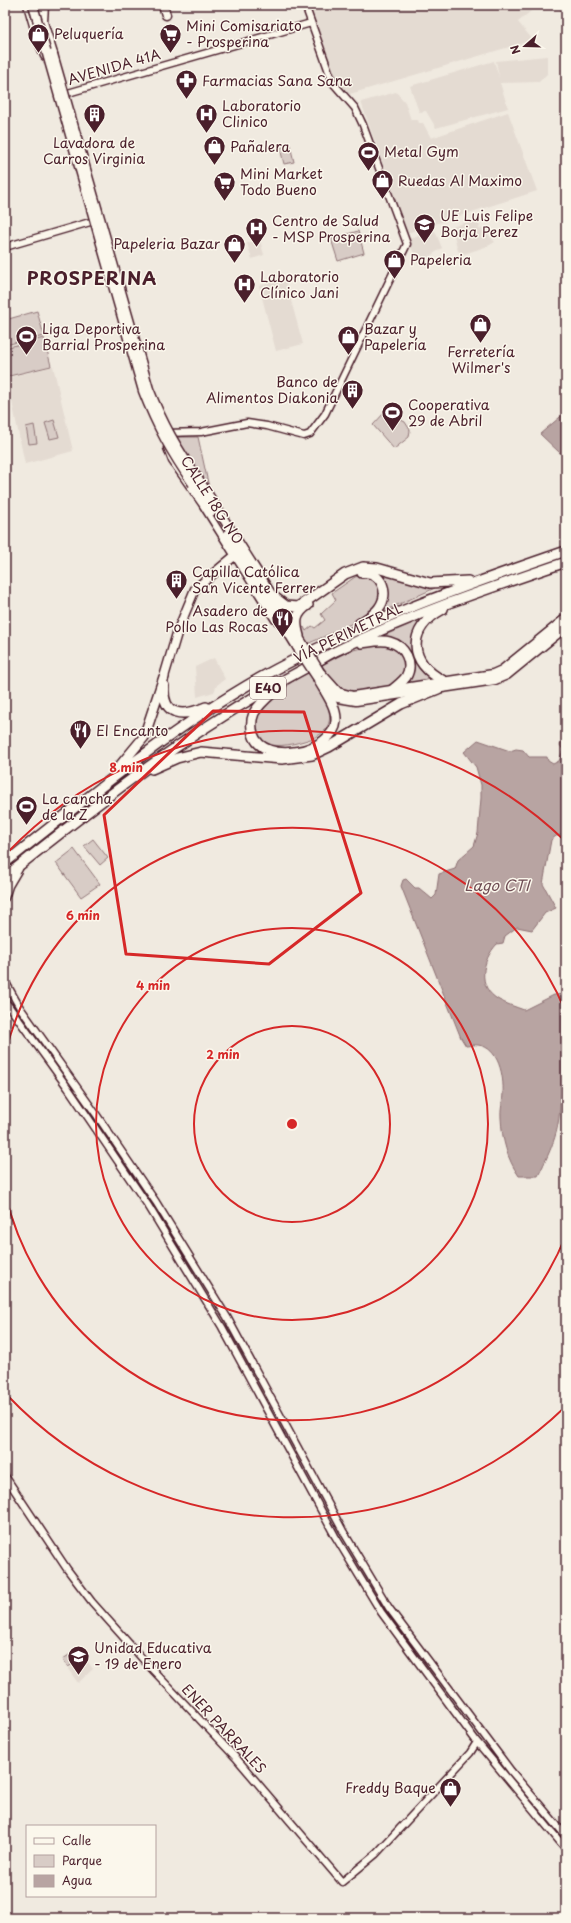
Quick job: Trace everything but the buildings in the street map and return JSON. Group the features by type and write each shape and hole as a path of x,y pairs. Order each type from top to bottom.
{"highway":[{"name":"VÍA PERIMETRAL","path":"5,863 100,788 171,736 260,678 344,635 401,610 566,551"},
{"name":"VÍA PERIMETRAL","path":"5,877 132,777 233,709 288,677 337,650 406,620 470,594 566,562"},
{"path":"272,594 286,606 298,607 345,574 361,567 377,568 424,582 437,584 464,582 510,570"},
{"path":"300,642 296,619 305,607 353,576 363,572 373,574 379,579 384,587 382,603 375,613 344,635"},
{"path":"454,683 427,671 421,663 416,649 418,635 425,622 437,612 470,594"},
{"path":"337,650 374,641 387,641 397,645 406,654 409,668 405,678 392,690"},
{"path":"288,677 259,706 252,720 252,729 255,740 262,747 272,751 284,753 307,748 319,743 332,732 336,721 335,712 319,676"},
{"path":"164,677 163,692 166,705 178,713 192,712 228,698"},
{"path":"100,788 144,737 164,677"},
{"path":"132,777 177,758 196,753 219,753 282,759 312,755 329,747 401,704 438,689"}],"main road":[{"path":"28,5 38,38 50,68"},
{"path":"36,5 50,68 143,391 156,426 171,452 196,482 272,594 319,676 335,697 350,701 438,689 454,683"},
{"path":"43,5 43,22 147,382 163,423 236,554 284,626 300,642"},
{"path":"164,5 166,14"},
{"path":"246,544 270,587 272,594"},
{"path":"164,677 178,630 195,589 236,554"},
{"path":"319,676 334,689 348,695 481,680 495,680 507,675 552,634 566,618"},
{"path":"552,634 566,627"}],"street":[{"name":"CALLE 18G NO","path":"43,5 40,25 62,95 142,379 172,461 236,554"},
{"path":"162,434 200,432 247,423 267,426 304,436 310,434 325,414 407,244 363,125 355,108 333,84 305,5"},
{"name":"AVENIDA 41A","path":"62,95 311,23"},
{"path":"5,247 97,220"},
{"path":"5,898 15,874 32,855"},
{"path":"5,981 19,1006 75,1083 156,1202 234,1330 343,1531 389,1608 511,1771 566,1836"},
{"path":"5,1001 90,1118 153,1214 226,1335 335,1536 381,1612 477,1742 566,1849"},
{"path":"68,1088 75,1083"},
{"name":"ENER PARRALES","path":"5,1476 67,1568 92,1602 149,1666 233,1755 342,1882 376,1854 470,1753 477,1742"}],"highlighted area":[{"path":"213,711 304,712 361,893 269,964 126,954 104,815"}],"shaded area":[{"path":"309,5 538,5 518,22 533,40 350,94 342,89 336,80"},
{"path":"547,56 547,74 539,82 500,83 508,108 436,128 426,111 419,112 410,86 494,61 499,77 496,61"},
{"path":"396,92 405,102 411,120 418,120 419,123 423,123 431,138 508,112 537,191 407,233 361,102"},
{"path":"476,219 480,226 480,230 482,228 495,242 488,246 464,254 458,251 452,227"},
{"name":"UE Luis Felipe Borja Perez","path":"435,231 442,248 418,264 408,239"},
{"name":"Centro de Salud - MSP Prosperina","path":"260,240 264,255 252,259 247,243"},
{"path":"285,279 303,344 276,351 259,286"},
{"path":"53,366 73,451 25,464 7,378"},
{"path":"214,658 225,679 217,685 214,692 197,697 195,667"},
{"name":"Unidad Educativa - 19 de Enero","path":"85,1658 93,1669 78,1683 68,1669"}],"green space":[{"path":"290,145 294,162 284,164 280,148"},
{"path":"358,231 364,253 338,261 331,239"},
{"name":"Liga Deportiva Barrial Prosperina","path":"37,311 44,336 5,345 5,320"},
{"name":"Liga Deportiva Barrial Prosperina","path":"44,338 51,366 5,377 5,348"},
{"path":"385,412 405,422 410,430 409,437 394,449 373,425"},
{"path":"54,420 59,437 50,439 45,423"},
{"path":"34,425 37,443 29,444 26,427"},
{"path":"174,437 198,437 210,492"},
{"path":"376,570 435,588 377,614 385,605"},
{"path":"362,575 372,579 379,588 380,602 378,606 366,616 307,644 300,630 304,627 306,631 312,626 315,628 325,620 321,614 336,600 332,593 355,577"},
{"path":"420,620 411,646 412,654 418,668 433,680 401,687 407,653 376,639"},
{"path":"384,643 399,649 405,663 400,679 391,686 369,691 347,690 342,688 330,678 322,665 349,651"},
{"path":"308,673 321,693 329,712 329,721 325,729 317,736 293,744 271,745 259,743 254,728 255,720 259,711 265,703 283,688"},
{"path":"93,839 108,858 100,865 84,846"},
{"path":"74,849 100,884 81,897 56,863"},
{"path":"78,1649 84,1658 68,1667 63,1659"}],"water":[{"path":"566,412 566,447 560,453 540,434"},
{"name":"Lago CTI","path":"566,736 566,834 556,836 551,840 543,884 556,908 545,913 532,930 517,927 505,936 503,943 497,944 492,950 485,965 484,973 484,981 492,995 499,1000 524,1010 554,995 566,994 566,1078 561,1094 557,1131 550,1151 538,1176 519,1176 508,1156 503,1134 501,1115 503,1086 499,1064 491,1051 485,1047 477,1045 466,1046 461,1038 401,886 403,880 406,879 415,888 419,888 432,899 436,895 439,874 455,869 458,860 474,846 478,833 481,785 476,767 464,752 478,740 510,751 516,749 523,750 529,757 547,757 548,761 553,764 559,761 563,750 560,745"}],"place":[{"name":"Peluquería","path":"39,54"},
{"name":"Mini Comisariato - Prosperina","path":"171,54"},
{"name":"Farmacias Sana Sana","path":"186,100"},
{"name":"Lavadora de Carros Virginia","path":"94,134"},
{"name":"Laboratorio Clinico","path":"206,134"},
{"name":"Pañalera","path":"215,166"},
{"name":"Metal Gym","path":"369,172"},
{"name":"Ruedas Al Maximo","path":"382,200"},
{"name":"Mini Market Todo Bueno","path":"225,202"},
{"name":"UE Luis Felipe Borja Perez","path":"425,244"},
{"name":"Centro de Salud - MSP Prosperina","path":"256,248"},
{"name":"Papeleria Bazar","path":"235,264"},
{"name":"Papeleria","path":"394,280"},
{"name":"Laboratorio Clínico Jani","path":"245,304"},
{"name":"Ferretería Wilmer's","path":"481,344"},
{"name":"Liga Deportiva Barrial Prosperina","path":"27,356"},
{"name":"Bazar y Papelería","path":"348,356"},
{"name":"Banco de Alimentos Diakonia","path":"353,410"},
{"name":"Cooperativa 29 de Abril","path":"393,432"},
{"name":"Capilla Católica San Vicente Ferrer","path":"177,600"},
{"name":"Asadero de Pollo Las Rocas","path":"283,638"},
{"name":"El Encanto","path":"81,750"},
{"name":"La cancha de la Z","path":"27,826"},
{"name":"Unidad Educativa - 19 de Enero","path":"79,1676"},
{"name":"Freddy Baque","path":"451,1808"}],"district":[{"name":"PROSPERINA","path":"92,279"}]}
